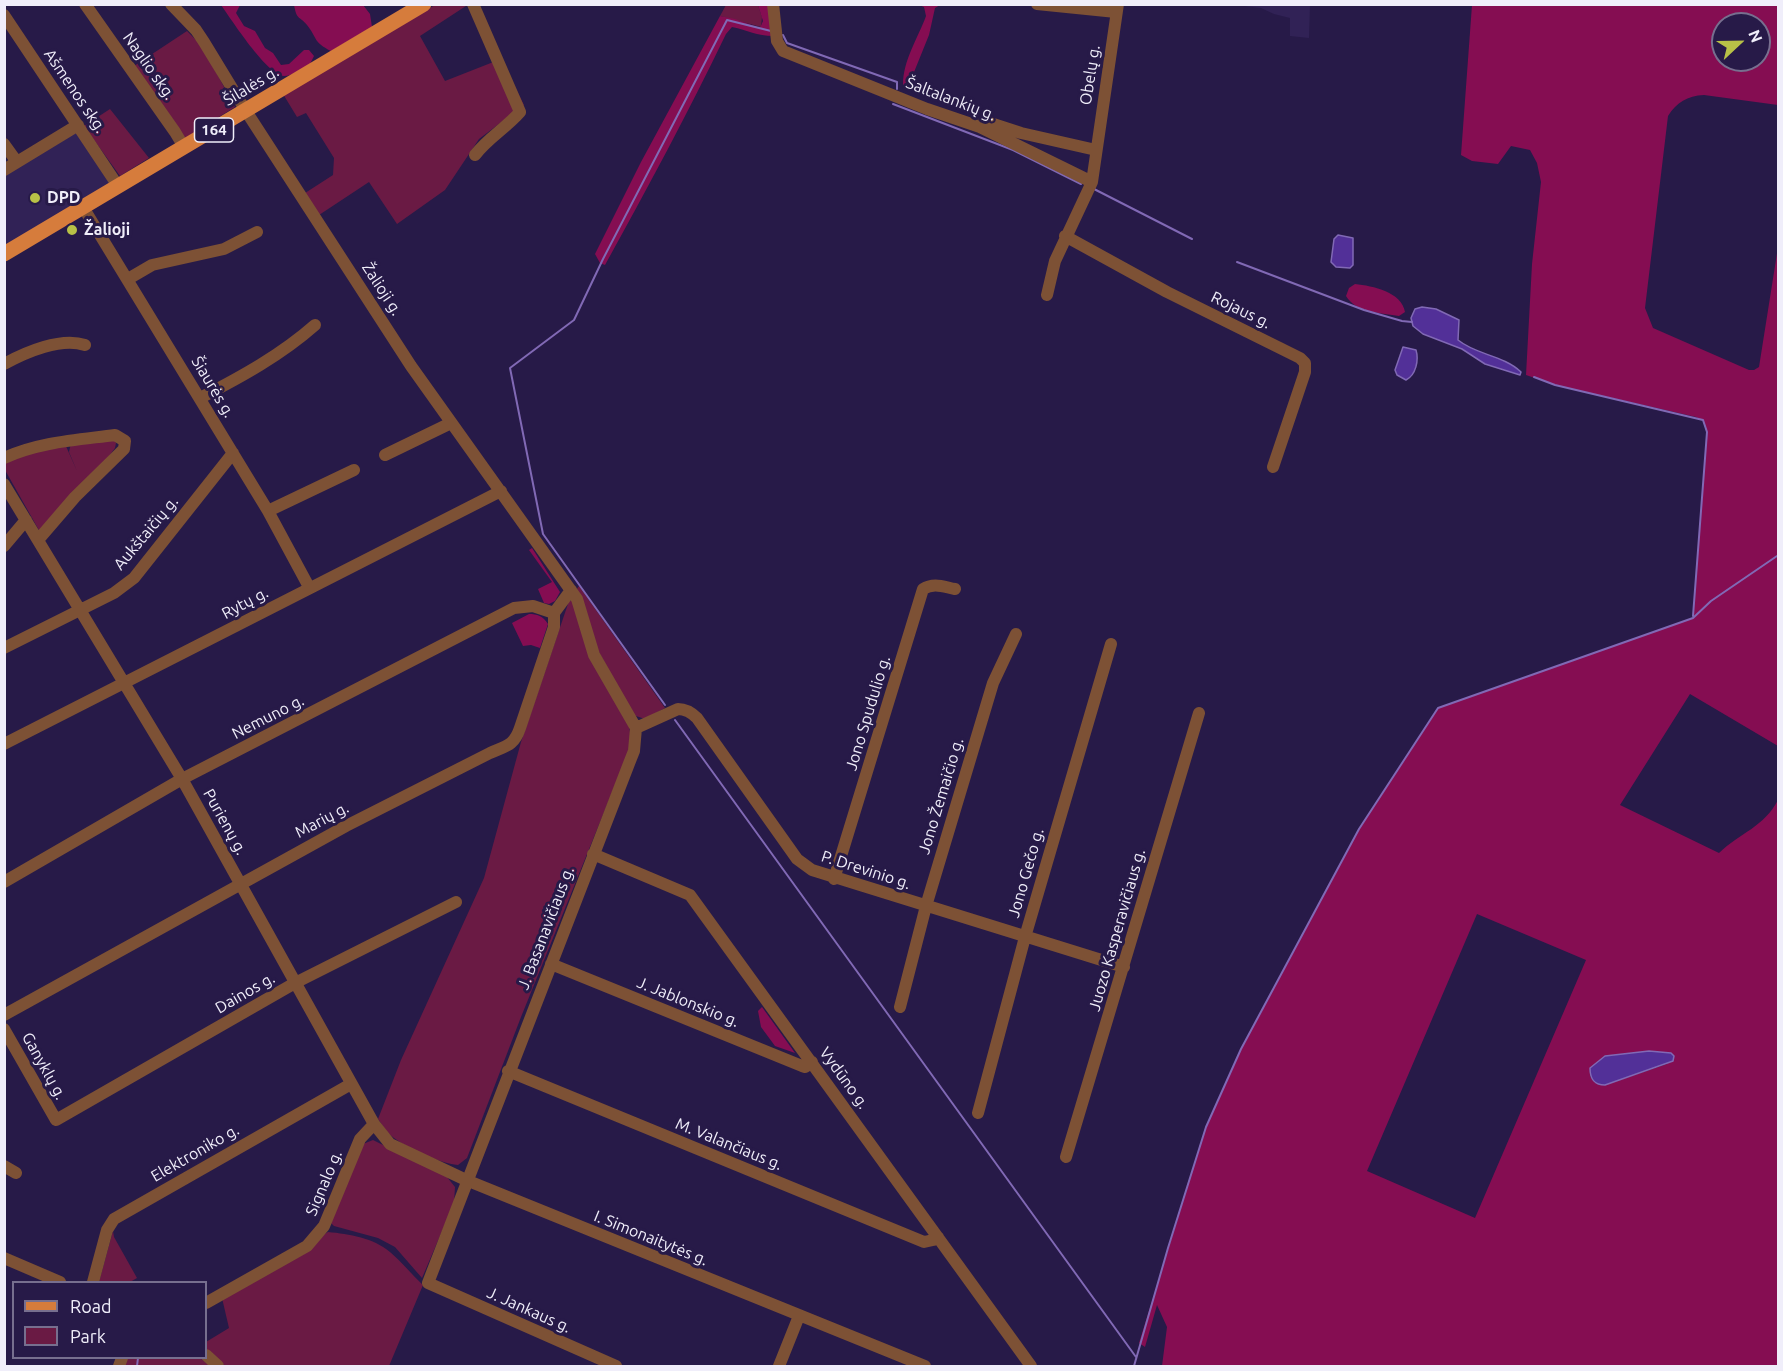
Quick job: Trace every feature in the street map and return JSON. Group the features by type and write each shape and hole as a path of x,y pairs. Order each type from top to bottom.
{"main road":[{"name":"Šilalės g.","path":"4,254 424,4"}],"street":[{"name":"Naglio skg.","path":"86,4 176,132 184,147"},
{"name":"Žalioji g.","path":"171,4 196,30 411,366 571,590"},
{"path":"473,4 520,112 484,143 475,155"},
{"name":"Šaltalankių g.","path":"773,4 777,41 783,51 927,109 980,127 1092,182"},
{"path":"1038,4 1117,8"},
{"name":"Obelų g.","path":"1092,182 1117,8"},
{"name":"Ašmenos skg.","path":"4,15 118,186"},
{"path":"980,127 984,120 1021,133 1096,150"},
{"path":"4,171 78,125"},
{"path":"4,144 17,162"},
{"path":"1047,295 1055,261 1092,182"},
{"name":"Šiaurės g.","path":"83,207 268,511 309,587"},
{"path":"128,279 152,265 224,249 258,232"},
{"name":"Rojaus g.","path":"1065,236 1167,292 1300,358 1305,363 1305,372 1273,467"},
{"path":"200,398 273,358 315,325"},
{"path":"4,364 33,351 49,347 85,345"},
{"path":"385,455 451,423"},
{"path":"4,458 50,443 115,435 125,441 124,449 75,496 38,540"},
{"name":"Aukštaičių g.","path":"4,648 114,593 134,578 233,453"},
{"path":"268,511 354,470"},
{"name":"Purienų g.","path":"4,484 182,779 374,1124"},
{"name":"Rytų g.","path":"4,744 501,491"},
{"path":"4,546 26,520"},
{"name":"Jono Spudulio g.","path":"834,879 923,589 929,585 937,585 955,589"},
{"path":"571,590 582,609 594,655 636,728"},
{"name":"Marių g.","path":"4,1015 345,826 510,745 517,739 554,627 554,613 571,590"},
{"name":"Nemuno g.","path":"4,882 182,779 514,608 533,606 554,613"},
{"name":"Jono Žemaičio g.","path":"900,1006 926,906 993,682 1016,634"},
{"name":"Jono Gečo g.","path":"978,1113 1025,937 1111,644"},
{"name":"P. Drevinio g.","path":"636,728 678,709 685,709 692,713 804,866 834,879 1124,967"},
{"name":"Juozo Kasperavičiaus g.","path":"1066,1157 1199,713"},
{"name":"J. Basanavičiaus g.","path":"428,1283 508,1071 634,751 636,728"},
{"name":"Vydūno g.","path":"593,854 690,895 1031,1366"},
{"name":"Dainos g.","path":"56,1120 295,984 456,902"},
{"name":"J. Jablonskio g.","path":"550,963 802,1066 812,1062"},
{"name":"Ganyklų g.","path":"4,1029 56,1120"},
{"name":"M. Valančiaus g.","path":"508,1071 924,1242 938,1237"},
{"name":"Elektroniko g.","path":"93,1281 107,1230 114,1219 351,1084"},
{"name":"I. Simonaitytės g.","path":"374,1124 390,1144 466,1180 925,1366"},
{"name":"Signalo g.","path":"207,1302 307,1246 317,1236 324,1226 360,1139 374,1124"},
{"path":"4,1166 16,1173"},
{"path":"4,1258 58,1281"},
{"name":"J. Jankaus g.","path":"428,1283 616,1366"},
{"path":"779,1366 799,1316"}],"shaded area":[{"path":"221,5 240,5 236,13 244,26 255,31 265,48 273,53 281,65 289,64 304,50 309,50 314,56 310,64 287,76 277,73 259,57"},
{"path":"294,5 363,5 370,14 372,27 331,51 318,43 307,25 297,16"},
{"path":"758,5 770,5 774,36 732,27 726,34 621,236 605,265 600,263 595,254 641,162 720,16 760,28 763,21"},
{"path":"919,5 940,5 935,8 929,35 908,87 903,85 905,67 926,16 924,7"},
{"path":"1236,5 1310,5 1309,38 1290,36 1290,18 1261,8"},
{"path":"1472,5 1778,5 1778,105 1704,95 1683,101 1668,116 1645,308 1653,328 1749,370 1754,370 1759,367 1778,247 1778,746 1690,694 1620,805 1719,853 1766,817 1778,800 1778,1366 1162,1366 1167,1327 1157,1305 1145,1347 1139,1343 1206,1127 1241,1049 1359,829 1438,708 1693,618 1707,432 1703,421 1696,417 1555,385 1526,375 1532,264 1541,182 1537,163 1530,150 1511,146 1498,164 1472,161 1461,155","holes":["1477,914 1586,960 1475,1218 1367,1171","1667,1064 1605,1085 1596,1083 1590,1076"]},
{"path":"77,129 114,186 5,250 5,174"},
{"path":"1338,235 1353,238 1353,265 1350,268 1336,267 1331,262 1334,239"},
{"path":"1355,284 1386,291 1398,299 1405,312 1399,316 1356,306 1346,296 1349,288"},
{"path":"1422,307 1436,309 1459,320 1458,340 1473,349 1514,366 1521,372 1520,375 1485,364 1462,349 1423,334 1413,326 1411,318 1415,309"},
{"path":"1403,347 1416,350 1417,354 1414,371 1406,380 1397,375 1395,370"},
{"path":"532,548 560,592 555,601 549,604 544,603 538,589 552,582 529,550"},
{"path":"529,614 540,616 548,624 540,648 531,645 523,646 512,623"},
{"path":"762,1007 795,1053 775,1046 761,1027 758,1011"},
{"path":"1649,1051 1671,1053 1674,1056 1673,1061 1605,1085 1595,1083 1592,1078 1590,1068 1605,1056"}],"green space":[{"path":"469,4 420,36 445,81 501,59 524,105 479,139 445,190 397,224 369,182 316,217 302,195 333,175 334,158 306,113 297,117 283,94 435,5"},
{"path":"726,5 758,5 762,17 761,27 720,16"},
{"path":"187,31 201,45 235,107 185,138 134,66"},
{"path":"110,109 149,158 120,176 84,126"},
{"path":"114,440 115,448 106,460 40,532 5,470 4,461 65,444 77,471 69,452 71,443"},
{"path":"579,586 665,708 645,719 633,715 595,645 576,590"},
{"path":"569,601 572,601 629,726 630,748 521,1017 467,1158 458,1165 450,1164 424,1155 400,1142 389,1134 378,1119 401,1060 484,878 521,742"},
{"path":"373,1140 447,1177 455,1187 454,1203 422,1278 395,1247 378,1238 334,1226 331,1223 363,1144"},
{"path":"113,1231 114,1237 137,1278 132,1281 99,1281"},
{"path":"328,1232 377,1243 394,1256 423,1285 389,1366 225,1366 207,1350 207,1341 229,1328 222,1298"},
{"path":"126,1359 201,1359 210,1366 124,1366"}],"waterway":[{"path":"665,705 543,534 510,368 574,320 603,259 727,20 771,31"},
{"path":"783,35 787,43 897,82 897,89"},
{"path":"893,104 1013,150 1081,184"},
{"path":"1094,189 1192,239"},
{"path":"1237,262 1364,310 1412,322"},
{"path":"1534,377 1555,385 1703,420 1707,432 1693,616"},
{"path":"1134,1366 1206,1127 1241,1049 1359,829 1438,708 1693,618 1711,601 1777,556"},
{"path":"675,720 1136,1357"},
{"path":"137,1366 138,1359"}],"place":[{"name":"DPD","path":"35,198"},
{"name":"Žalioji","path":"72,230"}]}
